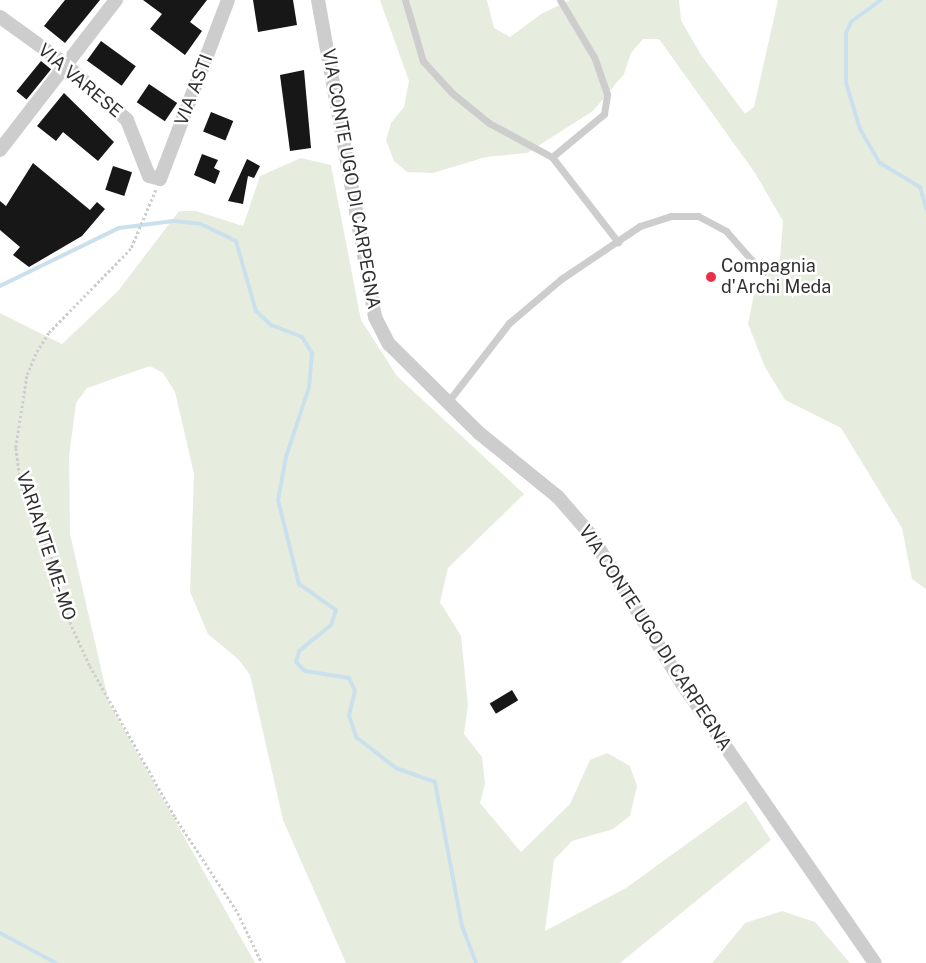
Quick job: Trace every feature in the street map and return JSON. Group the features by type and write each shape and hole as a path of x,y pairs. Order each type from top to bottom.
{"street":[{"path":"0,150 64,63 116,0"},
{"name":"VIA ASTI","path":"160,179 228,0"},
{"name":"VIA CONTE UGO DI CARPEGNA","path":"318,0 375,316 406,365 447,404 558,497 590,534 681,682 875,963"},
{"name":"VIA VARESE","path":"0,17 64,63 127,120 149,176 160,179"}],"lane":[{"path":"405,0 424,61 452,93 489,123 552,157 618,242"},
{"path":"552,157 604,114 607,94 594,57 560,0"},
{"path":"447,404 510,323 561,279 640,226 671,216 698,216 726,231 764,273"}],"path":[{"name":"VARIANTE ME-MO","path":"160,179 142,222 141,232 130,249 36,354 27,376 16,448 21,483 53,561 70,622 175,817 238,912 262,963"}],"green space":[{"path":"380,0 487,0 494,28 510,37 541,14 570,0 679,0 681,20 701,55 745,114 754,107 778,0 926,0 926,589 912,579 902,528 841,428 785,400 765,367 748,324 754,294 780,258 783,221 755,173 659,39 643,39 631,53 624,74 593,111 527,153 486,157 433,173 407,172 394,161 386,140 391,123 404,107 409,81"},
{"path":"301,158 331,165 361,320 397,376 524,494 448,568 440,602 461,636 468,705 464,734 482,757 485,784 480,803 521,852 570,804 590,760 607,753 630,766 637,786 630,816 613,829 572,841 554,860 545,931 626,888 746,801 771,840 620,963 346,963 283,820 250,675 238,659 208,634 190,592 194,474 175,392 163,373 150,366 87,388 76,403 69,457 70,534 109,703 255,963 0,963 0,313 62,344 118,291 179,211 196,211 243,226 260,176"},
{"path":"782,911 815,922 850,963 712,963 745,923"}],"building":[{"path":"65,0 100,0 65,43 44,26"},
{"path":"143,0 207,0 190,22 202,31 185,55 150,29 162,14"},
{"path":"253,0 293,0 297,25 258,32"},
{"path":"101,41 136,66 122,86 87,60"},
{"path":"41,61 51,69 27,99 16,91"},
{"path":"304,70 311,148 290,151 280,75"},
{"path":"149,84 177,103 165,121 137,102"},
{"path":"64,93 114,142 98,161 63,132 56,141 37,126"},
{"path":"211,112 233,121 225,140 203,131"},
{"path":"202,154 218,160 214,168 220,171 215,184 194,175"},
{"path":"247,159 260,166 254,178 248,176 243,204 228,201"},
{"path":"33,163 90,210 97,202 105,209 82,236 29,267 13,255 20,247 0,230 0,201 6,206"},
{"path":"113,166 132,172 124,196 105,190"},
{"path":"512,690 518,700 496,714 490,703"}],"waterway":[{"path":"881,0 851,22 846,33 846,83 860,129 880,163 920,187 926,208"},
{"path":"0,286 119,228 174,221 201,224 236,241 256,311 271,325 302,337 312,353 309,387 286,457 278,500 299,584 336,610 331,625 299,651 296,662 305,671 349,678 355,691 349,715 356,737 396,768 435,782 462,926 476,963"},
{"path":"0,933 56,963"}],"place":[{"name":"Compagnia d'Archi Meda","path":"711,277"}]}
